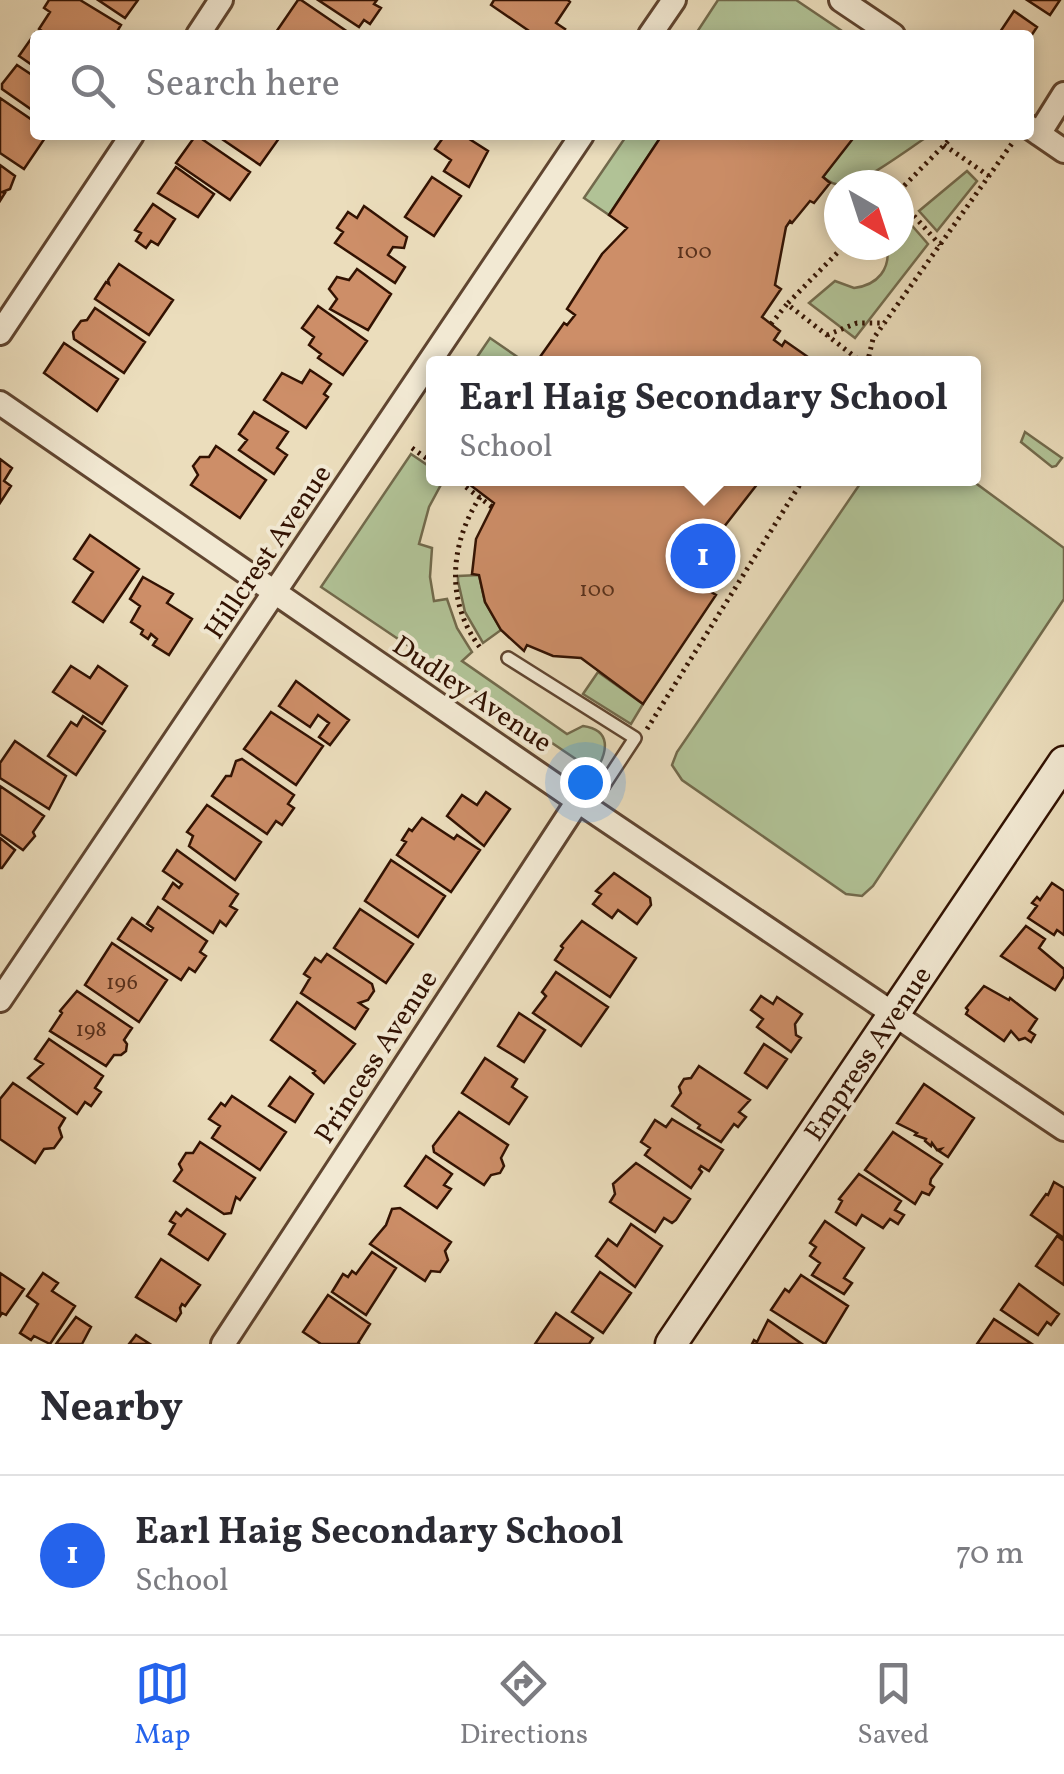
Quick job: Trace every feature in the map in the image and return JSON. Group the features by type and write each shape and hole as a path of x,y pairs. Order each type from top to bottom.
{"street":[{"path":"201,30 221,0"},
{"path":"653,30 674,0"},
{"path":"841,0 886,30"},
{"path":"1034,127 1064,94"},
{"path":"1034,138 1064,151"},
{"path":"0,333 129,140"},
{"name":"Hillcrest Avenue","path":"434,356 579,140"},
{"name":"Hillcrest Avenue","path":"0,1000 426,368"},
{"name":"Dudley Avenue","path":"0,402 583,804 1064,1129"},
{"name":"Empress Avenue","path":"671,1344 1064,762"},
{"name":"Princess Avenue","path":"223,1344 583,804"}],"lane":[{"path":"508,658 635,738 583,804"}],"path":[{"path":"914,176 949,140"},
{"path":"868,356 885,322 989,176 1022,140"},
{"path":"944,145 989,176"},
{"path":"914,216 940,245"},
{"path":"771,324 831,260"},
{"path":"787,304 855,356"},
{"path":"827,335 857,323 885,322"},
{"path":"412,448 426,458"},
{"path":"465,486 492,507"},
{"path":"644,734 799,486"},
{"path":"480,497 463,528 454,568 458,605 482,650"}],"green space":[{"path":"718,0 796,0 841,30 698,30"},
{"path":"624,140 659,140 609,215 584,198"},
{"path":"849,140 922,140 877,170 828,170"},
{"path":"967,171 977,181 937,231 919,211"},
{"path":"914,228 928,244 855,338 809,303 835,281 854,288 870,283 881,274 887,261 914,260"},
{"path":"490,338 516,356 478,356"},
{"path":"1025,432 1062,458 1056,466 1052,467 1021,442"},
{"path":"411,454 426,464 426,486 440,486 429,507 419,544 432,548 430,577 434,601 447,599 457,628 472,652 462,661 567,734 583,726 599,732 605,750 595,772 321,587"},
{"path":"859,486 980,486 1064,548 1064,599 873,886 862,896 846,894 682,780 672,765 677,752"},
{"path":"479,575 485,602 501,630 483,643 465,612 458,581 458,576"},
{"path":"598,672 643,704 631,724 583,694"}],"building":[{"path":"49,0 80,0 121,25 118,30 40,30 50,12 44,8"},
{"path":"98,0 138,0 125,18"},
{"path":"301,0 345,30 277,30"},
{"path":"318,0 377,0 374,4 381,8 370,24 364,20 359,27"},
{"path":"494,0 570,2 556,23 564,30 528,30 491,5"},
{"path":"1027,0 1060,0 1050,15"},
{"path":"1014,11 1037,27 1034,32 1001,30"},
{"path":"30,40 30,64 19,56"},
{"path":"17,65 30,74 30,109 2,89"},
{"path":"0,98 30,119 30,140 44,140 24,169 0,153"},
{"path":"192,140 203,140 250,172 230,200 176,163"},
{"path":"223,140 278,140 260,165"},
{"path":"441,140 471,140 488,151 469,187 444,171 451,160 435,149"},
{"path":"659,140 852,140 828,170 824,170 824,190 786,227 775,285 781,289 762,317 780,331 774,340 782,346 785,341 807,356 541,356 564,323 567,325 575,315 567,309 602,254 627,228 609,215"},
{"path":"0,165 15,176 0,201"},
{"path":"176,167 214,194 198,217 158,193"},
{"path":"432,177 461,196 434,236 405,217"},
{"path":"153,204 175,219 158,245 151,241 146,248 136,241 141,233 135,230"},
{"path":"364,206 407,237 404,248 393,247 388,255 405,267 395,283 335,243 343,232 337,228 348,212 357,218"},
{"path":"119,264 173,300 149,335 95,299 106,282 109,284"},
{"path":"357,269 391,294 368,330 330,309 337,299 329,289 337,277 349,280"},
{"path":"318,306 367,341 343,375 318,358 321,354 309,345 314,337 302,328"},
{"path":"95,308 145,342 124,373 74,339 73,332"},
{"path":"64,343 118,379 97,411 44,373"},
{"path":"310,370 331,384 324,394 328,397 306,428 264,400 282,373 302,383"},
{"path":"254,412 288,432 277,448 287,455 274,474 239,450 247,440 239,434"},
{"path":"216,446 266,480 240,518 191,485 198,475 193,466 200,457 209,457"},
{"path":"0,459 12,468 4,481 11,486 0,503"},
{"path":"472,486 756,486 699,559 722,577 711,592 716,595 643,704 581,658 553,656 527,645 524,651 501,630 485,602 479,575 472,574 476,539 494,503"},
{"path":"90,535 139,569 103,622 73,602 93,572 74,559"},
{"path":"143,577 173,594 167,603 192,619 169,655 153,645 157,639 151,634 148,639 131,622 140,606 130,599"},
{"path":"71,666 90,678 98,666 127,686 102,724 53,692"},
{"path":"296,681 349,720 330,745 319,737 329,723 318,715 310,727 279,706"},
{"path":"271,712 323,746 296,785 244,749"},
{"path":"83,716 105,731 76,775 48,756 71,722 77,726"},
{"path":"15,741 66,776 49,809 0,778 0,763"},
{"path":"242,759 294,795 288,804 294,808 282,825 276,821 267,834 212,796 226,776 231,776 236,761"},
{"path":"0,786 44,816 23,850 0,834"},
{"path":"486,792 510,809 484,846 447,816 462,795 477,805"},
{"path":"207,805 261,842 235,880 189,846 193,836 187,832"},
{"path":"422,818 480,850 451,892 397,855 409,829 412,831"},
{"path":"0,838 15,850 2,868 0,868"},
{"path":"177,850 238,894 230,906 237,910 226,926 220,921 213,933 163,899 173,883 179,888 182,884 163,871"},
{"path":"391,860 445,896 418,937 365,901"},
{"path":"614,873 650,898 651,905 637,924 618,910 612,918 593,904 601,894 596,891"},
{"path":"1052,883 1064,891 1064,935 1057,930 1054,935 1028,918 1037,906 1032,903 1037,897 1040,900"},
{"path":"158,907 207,941 200,952 206,956 195,972 189,968 181,980 118,939 132,918 151,931 153,928 147,924"},
{"path":"360,909 413,944 386,983 334,948"},
{"path":"582,921 636,958 610,997 555,960 561,946"},
{"path":"1026,926 1045,939 1039,948 1064,969 1055,990 1001,956"},
{"path":"112,943 167,980 139,1022 85,985"},
{"path":"327,954 372,984 374,991 368,1000 359,1003 368,1009 355,1029 301,993 310,978 304,974 315,958 321,962"},
{"path":"556,972 608,1007 581,1046 533,1013 546,996 542,992"},
{"path":"984,986 1010,998 1037,1019 1029,1031 1035,1035 1031,1042 1019,1040 1011,1031 1004,1041 966,1014 966,1008"},
{"path":"77,991 132,1028 124,1040 126,1051 114,1055 106,1066 50,1031"},
{"path":"761,996 773,1004 777,997 802,1014 795,1024 796,1035 801,1038 791,1052 757,1027 763,1019 751,1010"},
{"path":"297,1002 355,1044 324,1083 315,1071 271,1040"},
{"path":"519,1013 545,1030 524,1062 498,1046"},
{"path":"49,1039 103,1076 95,1088 101,1092 91,1106 85,1102 77,1114 28,1078 43,1064 35,1059"},
{"path":"764,1044 787,1059 767,1088 745,1073"},
{"path":"485,1058 517,1079 512,1087 527,1097 509,1124 462,1093"},
{"path":"699,1066 750,1100 739,1112 746,1117 738,1127 734,1124 721,1142 672,1106 684,1079 691,1078"},
{"path":"290,1077 313,1094 295,1122 269,1106"},
{"path":"13,1083 65,1118 59,1128 62,1137 54,1148 44,1149 35,1163 0,1139 0,1099"},
{"path":"924,1084 974,1118 948,1157 897,1123"},
{"path":"232,1096 286,1132 260,1170 212,1138 220,1126 209,1119"},
{"path":"459,1112 508,1145 501,1158 504,1166 500,1173 491,1175 484,1185 434,1152 433,1146"},
{"path":"672,1119 723,1150 709,1171 701,1166 702,1172 691,1188 645,1155 650,1148 641,1142 655,1120 666,1127"},
{"path":"893,1132 942,1164 931,1179 934,1187 929,1195 922,1192 915,1204 865,1170"},
{"path":"200,1142 255,1178 240,1200 236,1197 231,1213 224,1214 174,1181 182,1170 179,1164 186,1153 193,1153"},
{"path":"426,1156 452,1174 444,1185 451,1189 437,1208 405,1186"},
{"path":"636,1163 690,1199 676,1220 672,1223 664,1218 655,1232 610,1202 615,1194 613,1184"},
{"path":"859,1174 901,1201 895,1210 904,1215 898,1224 890,1219 883,1228 862,1215 856,1225 836,1212 842,1201 839,1199"},
{"path":"1054,1182 1064,1188 1064,1238 1031,1215"},
{"path":"400,1208 451,1242 445,1251 448,1260 440,1272 431,1271 425,1281 370,1244 386,1225 392,1209"},
{"path":"187,1209 225,1234 208,1260 169,1234 176,1212 181,1216"},
{"path":"825,1221 864,1248 844,1278 852,1283 844,1294 812,1275 820,1263 810,1256 816,1247 810,1243"},
{"path":"631,1224 662,1246 635,1287 596,1256 608,1239 617,1246"},
{"path":"1057,1236 1064,1241 1064,1285 1036,1266"},
{"path":"372,1252 396,1268 366,1315 332,1292 343,1274 356,1274"},
{"path":"161,1259 200,1285 185,1306 182,1304 176,1321 136,1297"},
{"path":"600,1272 631,1293 603,1333 572,1312"},
{"path":"0,1273 24,1289 6,1315 0,1316"},
{"path":"43,1273 58,1283 52,1291 75,1306 50,1344 20,1333 38,1304 27,1296"},
{"path":"801,1275 848,1306 825,1344 771,1310 785,1289 789,1292"},
{"path":"1019,1284 1059,1314 1038,1335 1001,1310"},
{"path":"328,1295 370,1324 360,1344 321,1344 303,1332"},
{"path":"556,1313 593,1338 589,1344 535,1344"},
{"path":"76,1317 91,1327 82,1344 56,1344"},
{"path":"994,1319 1032,1344 977,1344"},
{"path":"768,1320 802,1344 752,1344 757,1342"},
{"path":"136,1335 150,1344 129,1344"}],"place":[{"name":"Earl Haig Secondary School","path":"703,556"}]}
